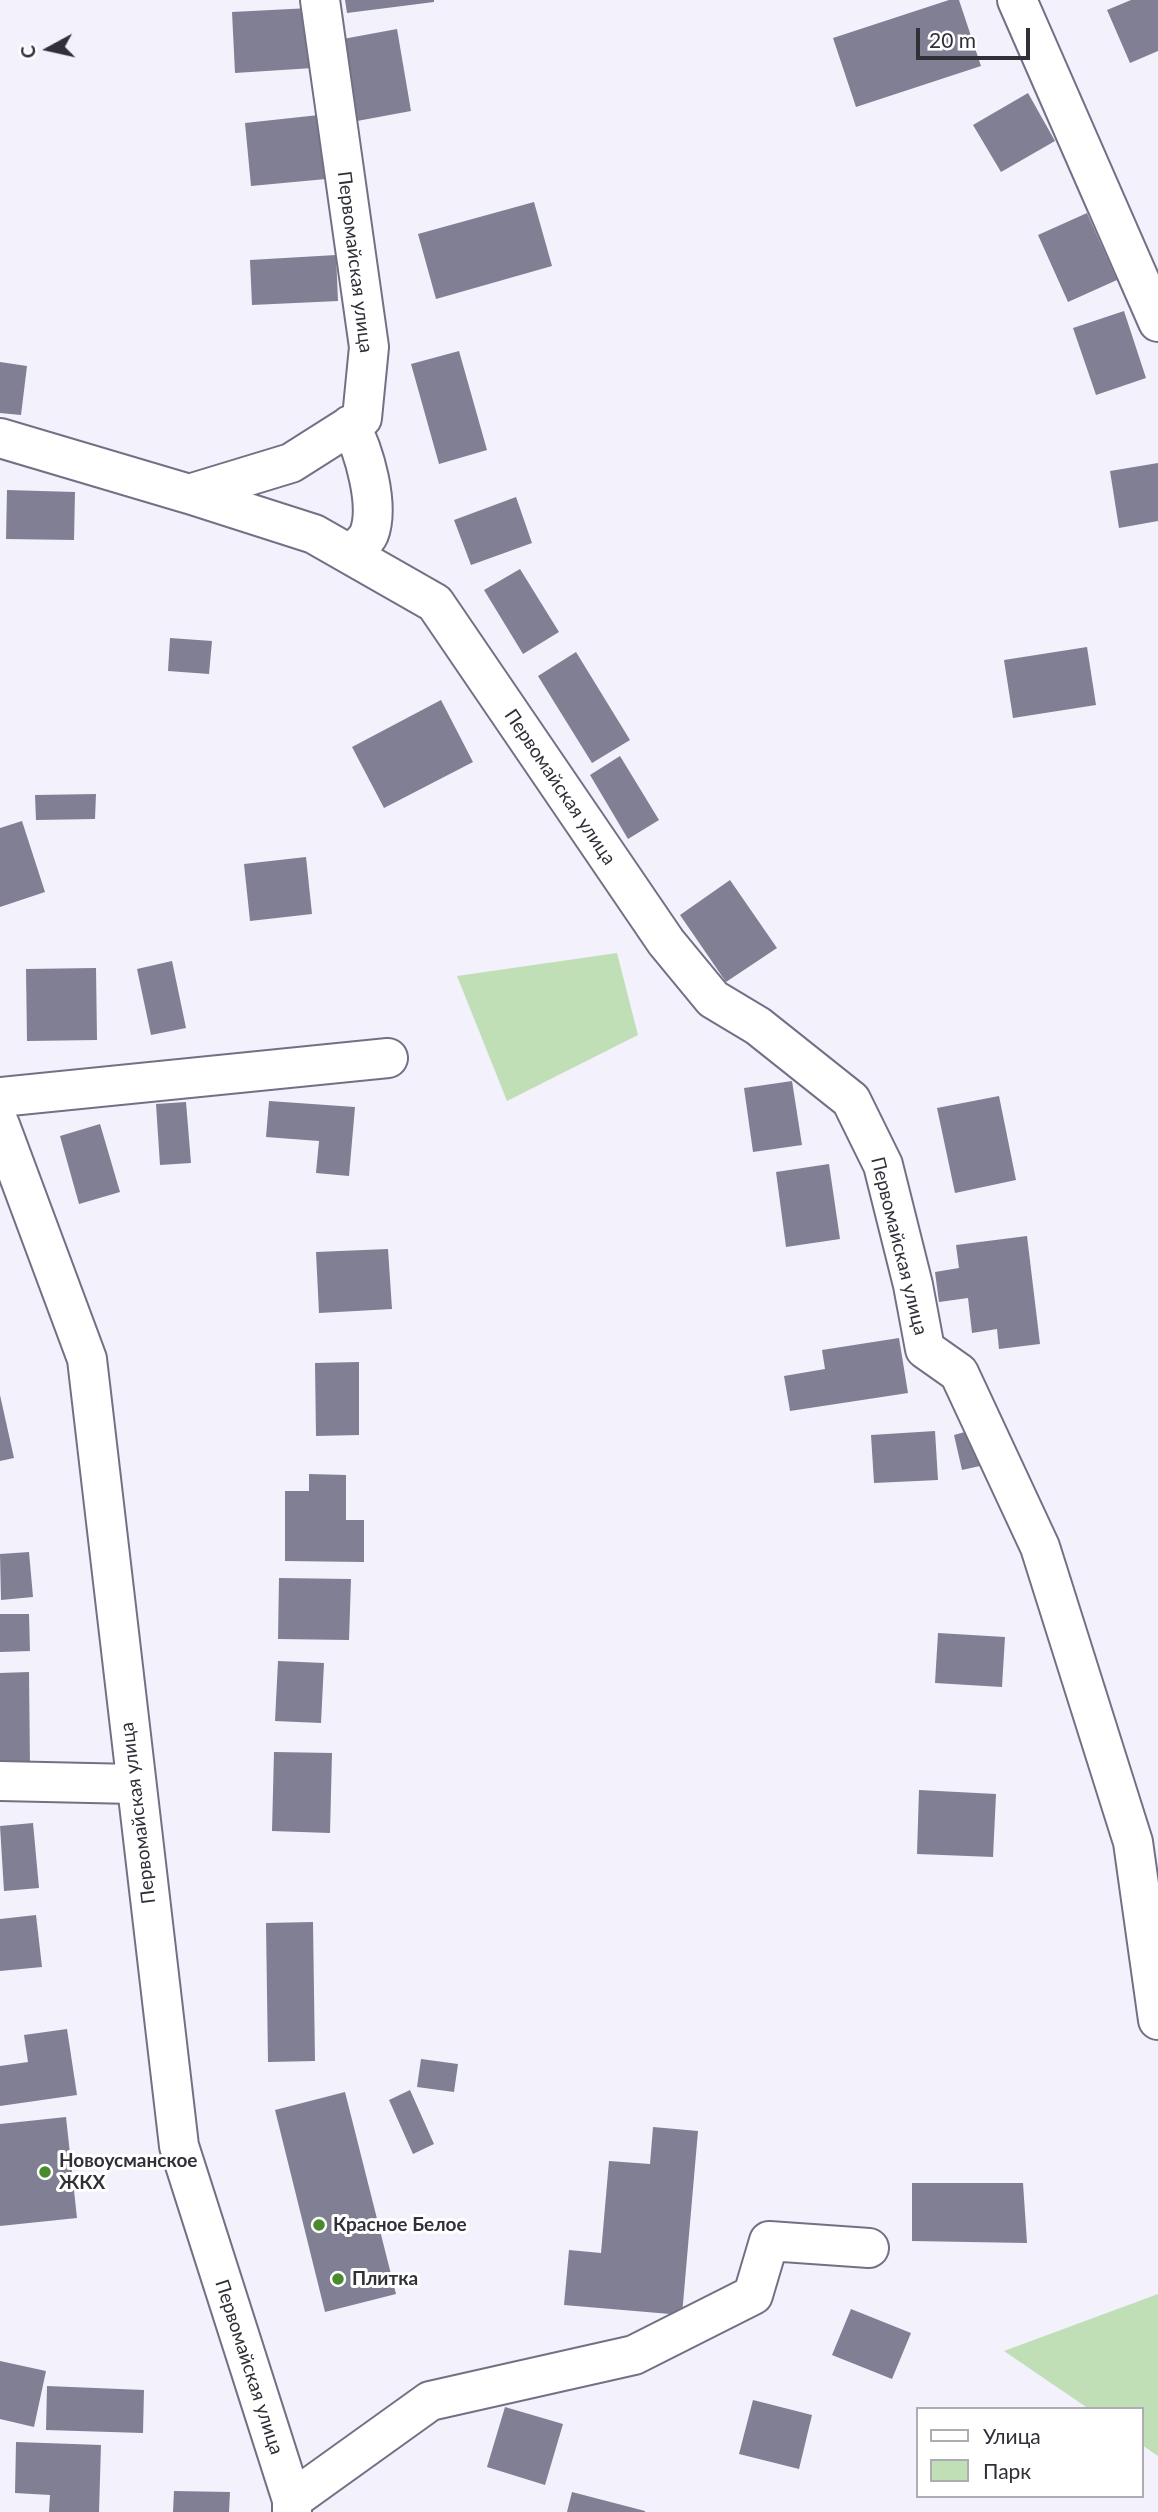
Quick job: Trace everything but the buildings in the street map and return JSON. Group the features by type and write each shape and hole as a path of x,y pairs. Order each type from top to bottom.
{"street":[{"name":"Первомайская улица","path":"320,0 369,348 362,418 350,425"},
{"path":"1017,0 1158,322"},
{"path":"189,494 291,463 350,425 362,446 372,494 369,534 351,555"},
{"name":"Первомайская улица","path":"0,438 314,534 435,603 666,942 713,999 758,1026 851,1100 883,1165 913,1285 925,1349 959,1373 1040,1547 1133,1842 1158,2020"},
{"path":"0,1097 388,1058"},
{"name":"Первомайская улица","path":"0,1125 87,1359 134,1784 179,2146 292,2506 430,2401 634,2355 753,2295 769,2241 869,2248"},
{"path":"0,1781 134,1784"}],"green space":[{"path":"617,953 638,1035 507,1101 457,976"},
{"path":"1158,2294 1158,2456 1144,2446 1144,2407 1086,2407 1004,2351"}],"place":[{"name":"Новоусманское ЖКХ","path":"45,2172"},
{"name":"Красное Белое","path":"319,2225"},
{"name":"Плитка","path":"338,2279"}]}
